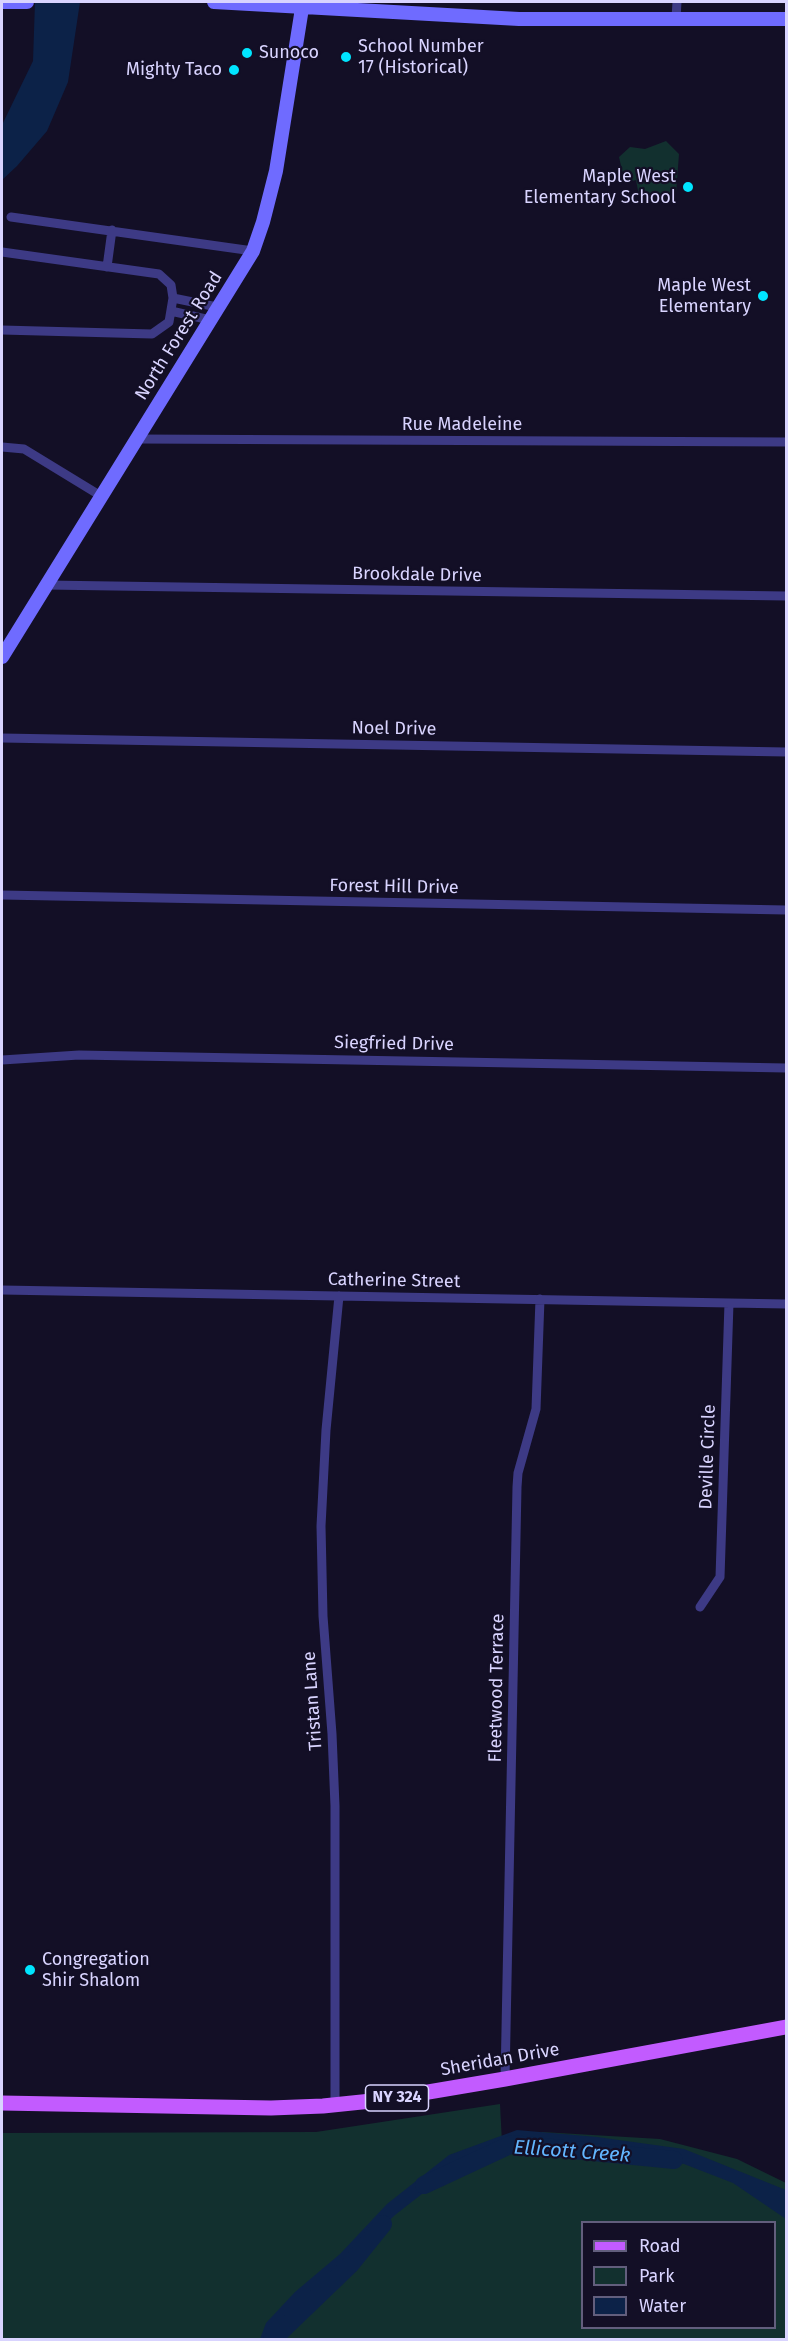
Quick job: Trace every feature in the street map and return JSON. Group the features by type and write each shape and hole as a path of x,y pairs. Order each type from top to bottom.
{"main road":[{"name":"Sheridan Drive","path":"3,2100 271,2108 334,2105 381,2100 505,2079 786,2027"}],"street":[{"path":"2,2 25,2"},
{"path":"214,2 302,4 519,19 786,20"},
{"path":"676,2 676,18"},
{"name":"North Forest Road","path":"2,657 253,251 276,171 302,4"},
{"path":"11,217 253,251"},
{"path":"107,267 112,230"},
{"path":"2,252 159,274 171,285 173,298 169,322 152,334 2,330"},
{"path":"173,298 217,307"},
{"path":"171,311 210,320"},
{"name":"Rue Madeleine","path":"136,439 786,442"},
{"path":"2,447 24,449 101,496"},
{"name":"Brookdale Drive","path":"46,585 786,596"},
{"name":"Noel Drive","path":"2,738 786,752"},
{"name":"Forest Hill Drive","path":"2,895 786,910"},
{"name":"Siegfried Drive","path":"2,1059 79,1055 786,1068"},
{"name":"Catherine Street","path":"2,1290 786,1304"},
{"name":"Tristan Lane","path":"334,2105 334,1806 332,1734 323,1616 321,1526 326,1430 339,1296"},
{"name":"Fleetwood Terrace","path":"505,2079 517,1487 518,1473 536,1409 540,1299"},
{"name":"Deville Circle","path":"700,1607 720,1577 729,1303"}],"green space":[{"path":"666,141 679,154 676,194 639,196 636,180 625,183 619,157 630,147 645,149"},
{"path":"500,2104 502,2143 542,2132 660,2139 737,2159 786,2183 786,2339 2,2339 2,2133 316,2132"}],"water":[{"path":"35,2 80,2 68,82 47,131 2,180 2,125 33,61"},
{"path":"517,2130 597,2137 684,2149 786,2190 786,2219 733,2183 684,2164 598,2149 521,2141 454,2169 395,2215 280,2328 276,2339 260,2339 266,2323 295,2292 340,2254 387,2204 449,2155"}],"waterway":[{"name":"Ellicott Creek","path":"424,2185 512,2144 674,2160"},
{"name":"Ellicott Creek","path":"272,2340 350,2265 383,2224"}],"place":[{"name":"Sunoco","path":"247,53"},
{"name":"School Number 17 (Historical)","path":"346,57"},
{"name":"Mighty Taco","path":"234,70"},
{"name":"Maple West Elementary School","path":"688,187"},
{"name":"Maple West Elementary","path":"763,296"},
{"name":"Congregation Shir Shalom","path":"30,1970"}]}
